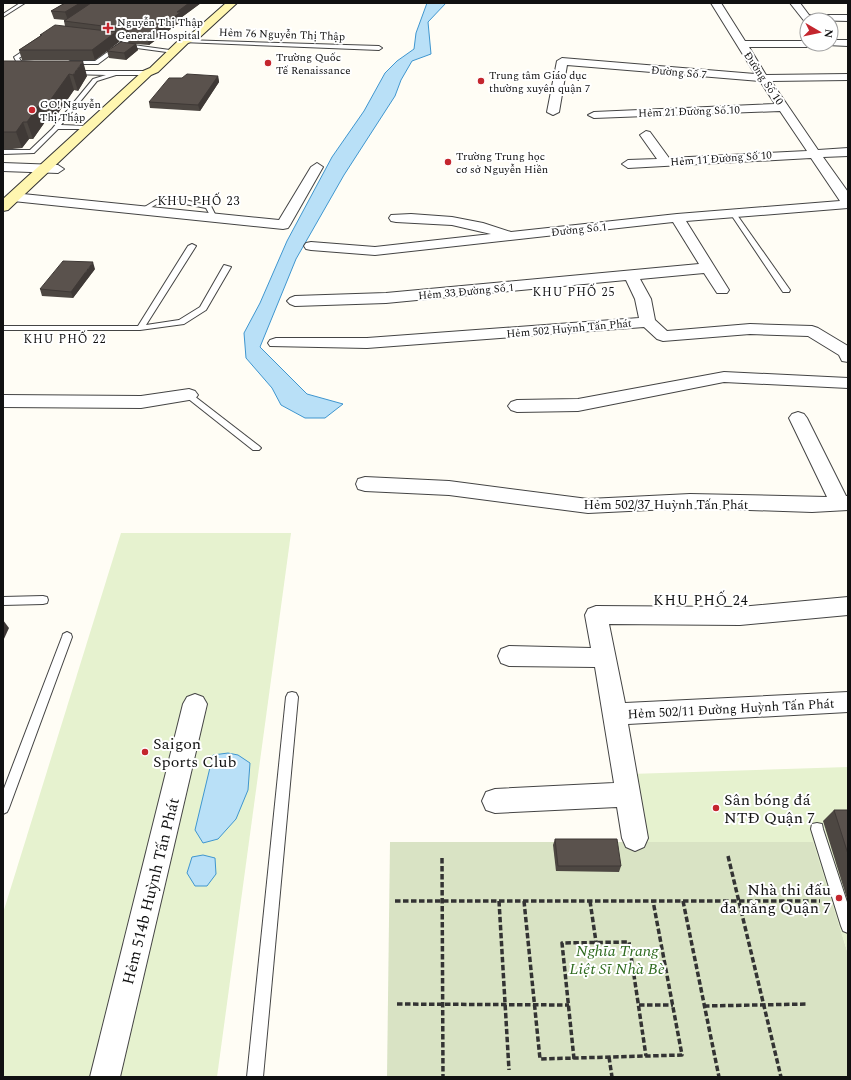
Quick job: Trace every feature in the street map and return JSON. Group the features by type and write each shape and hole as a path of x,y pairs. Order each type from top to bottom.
{"main road":[{"path":"184,41 186,36 220,3"},
{"path":"5,213 13,197 87,128 184,41 195,36 232,3"},
{"path":"5,213 27,199 157,74 151,71"}],"street":[{"name":"Đường Số 10","path":"716,3 763,78 815,152"},
{"path":"794,3 801,12"},
{"path":"844,18 848,27"},
{"path":"742,44 799,44"},
{"name":"Đường Số 7","path":"554,112 562,61 725,76 763,78 848,77"},
{"name":"Hẻm 21 Đường Số 10","path":"594,115 784,107"},
{"path":"646,135 665,161"},
{"path":"746,146 754,148 760,155"},
{"path":"657,150 672,149"},
{"path":"815,152 848,203"},
{"name":"Hẻm 11 Đường Số 10","path":"628,164 815,152 848,152"},
{"path":"3,167 58,169"},
{"path":"13,197 283,225 317,167"},
{"name":"Đường Số 1","path":"311,246 375,251 677,218 848,203"},
{"path":"396,218 452,220 483,226 511,236"},
{"path":"677,218 722,290"},
{"name":"Hẻm 33 Đường Số 1","path":"295,300 386,298 708,268"},
{"path":"631,276 643,299 648,322"},
{"name":"Hẻm 502 Huỳnh Tấn Phát","path":"276,343 367,343 648,322 663,336 750,329 812,331 847,353 848,357"},
{"path":"517,406 578,405 724,377 848,383"},
{"path":"3,401 141,402 189,395"},
{"path":"798,418 844,503"},
{"name":"Hẻm 502/37 Huỳnh Tấn Phát","path":"365,484 449,488 588,506 690,501 812,505 844,503"},
{"path":"635,838 629,794 596,615 740,616 848,606"},
{"path":"509,656 604,658"},
{"name":"Hẻm 502/11 Đường Huỳnh Tấn Phát","path":"615,714 848,702"},
{"name":"Hẻm 514b Huỳnh Tấn Phát","path":"105,1077 195,704"},
{"path":"495,801 629,794"}],"lane":[{"path":"3,16 23,3"},
{"path":"352,3 359,3"},
{"path":"65,63 96,63 128,40 102,37"},
{"name":"Hẻm 76 Nguyễn Thị Thập","path":"184,41 379,48"},
{"path":"36,45 16,58 20,62 42,63"},
{"path":"121,45 174,51"},
{"path":"63,73 116,73 151,71"},
{"path":"3,152 32,152 56,127 95,80 116,73"},
{"path":"56,127 87,128"},
{"path":"733,213 786,290"},
{"path":"140,328 192,246"},
{"path":"3,328 140,328 181,322 203,308 227,267"},
{"path":"189,395 256,448"},
{"path":"3,601 43,600"},
{"path":"3,808 67,637"},
{"path":"255,1077 292,697"},
{"path":"818,829 848,926"}],"path":[{"path":"728,856 781,1077"},
{"path":"442,858 443,1077"},
{"path":"395,901 820,901"},
{"path":"499,901 509,1070"},
{"path":"524,901 540,1059 682,1055 653,901"},
{"path":"590,901 596,942"},
{"path":"683,901 718,1077"},
{"path":"574,1058 562,943 629,942 646,1056"},
{"path":"397,1004 569,1005"},
{"path":"704,1006 808,1004"},
{"path":"639,1005 673,1005"},
{"path":"609,1057 612,1077"}],"green space":[{"path":"121,533 291,533 217,1077 3,1077 3,913"},
{"name":"Nhà thi đấu đa năng Quận 7","path":"848,767 848,954 813,842 642,842 630,774"},
{"name":"Nghĩa Trang Liệt Sĩ Nhà Bè","path":"390,842 814,842 848,954 848,1077 387,1077"}],"water":[{"path":"427,3 446,3 428,22 431,54 412,61 401,80 395,96 344,175 296,259 260,347 307,394 343,404 325,418 305,418 281,405 272,388 246,358 244,333 260,303 287,241 332,157 364,111 385,73 397,61 414,49 416,33"},
{"path":"228,753 238,755 250,763 248,790 236,819 218,839 203,843 195,830 213,755"},
{"path":"203,855 215,858 216,874 207,886 195,886 187,873 192,857"}],"building":[{"path":"65,3 80,3 65,12 51,11"},
{"path":"91,3 189,3 177,12 181,12 147,37 127,35 129,32 126,29 64,21"},
{"path":"55,25 116,32 92,50 19,50"},
{"path":"121,42 136,44 124,53 107,51"},
{"path":"3,61 83,61 73,75 69,74 49,102 41,102 27,122 23,122 16,132 3,132"},
{"path":"187,74 218,76 198,105 149,102 169,78 182,78"},
{"path":"63,261 93,262 71,292 40,289"},
{"path":"834,810 848,810 848,854"},
{"path":"555,839 617,839 621,866 558,866"}],"place":[{"name":"Nguyễn Thị Thập General Hospital","path":"108,28"},
{"name":"Trường Quốc Tế Renaissance","path":"268,63"},
{"name":"Trung tâm Giáo dục thường xuyên quận 7","path":"481,81"},
{"name":"GO! Nguyễn Thị Thập","path":"32,110"},
{"name":"Trường Trung học cơ sở Nguyễn Hiền","path":"448,162"},
{"name":"Saigon Sports Club","path":"145,752"},
{"name":"Sân bóng đá NTĐ Quận 7","path":"716,808"},
{"name":"Nhà thi đấu đa năng Quận 7","path":"839,898"}],"district":[{"name":"KHU PHỐ 23","path":"199,201"},
{"name":"KHU PHỐ 25","path":"574,292"},
{"name":"KHU PHỐ 22","path":"65,339"},
{"name":"KHU PHỐ 24","path":"701,600"}]}
